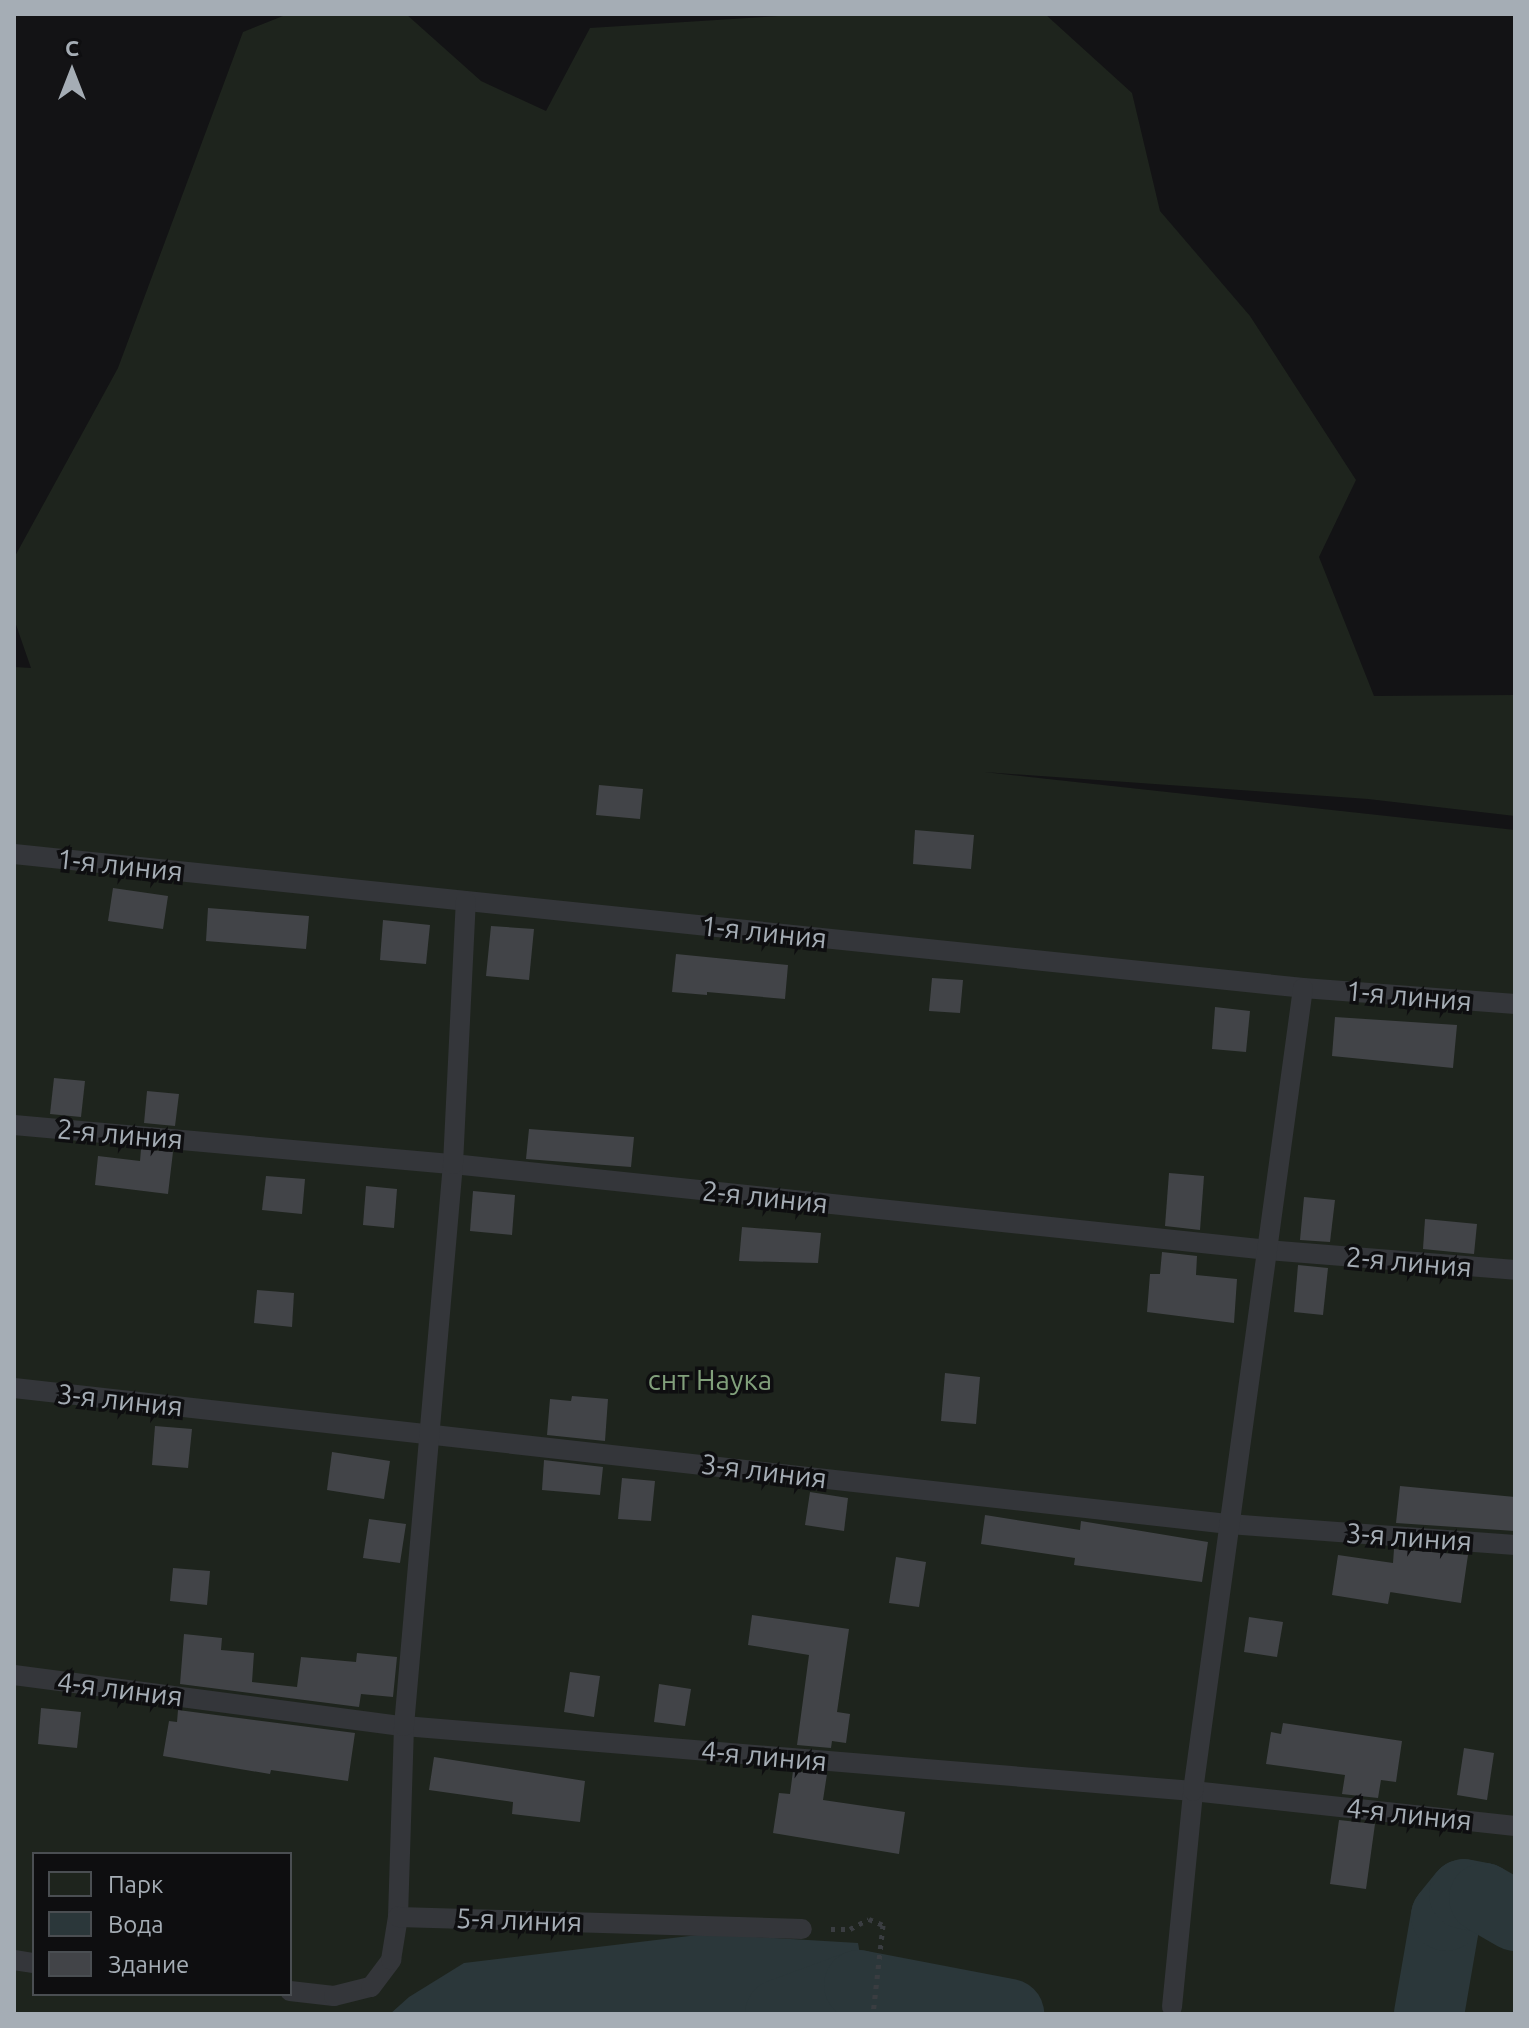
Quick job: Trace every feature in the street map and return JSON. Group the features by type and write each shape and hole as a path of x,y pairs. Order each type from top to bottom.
{"lane":[{"name":"1-я линия","path":"14,854 1303,988 1515,1004"},
{"path":"292,1991 334,1996 371,1987 391,1960 398,1917 404,1726 453,1164 466,901"},
{"path":"1172,2007 1193,1791 1303,988"},
{"name":"2-я линия","path":"14,1125 453,1164 1268,1250 1515,1270"},
{"name":"3-я линия","path":"14,1388 1229,1524 1515,1545"},
{"name":"4-я линия","path":"14,1675 404,1726 1193,1791 1515,1826"},
{"name":"5-я линия","path":"398,1917 802,1929"}],"path":[{"path":"802,1929 850,1929 869,1919 883,1925 873,2014"}],"green space":[{"name":"снт Наука","path":"288,14 406,14 481,81 546,111 590,28 811,14 1045,14 1132,93 1160,211 1250,316 1356,480 1319,557 1374,696 1515,695 1515,816 1368,799 984,772 1515,830 1515,2014 14,2014 14,667 31,668 14,619 14,558 118,368 243,32"}],"water":[{"path":"706,1934 858,1943 863,1971 851,2014 390,2014 409,1997 464,1963"}],"building":[{"path":"599,785 643,789 640,819 596,815"},
{"path":"915,830 974,835 971,869 913,864"},
{"path":"113,888 168,896 163,929 108,921"},
{"path":"208,908 309,916 306,949 206,941"},
{"path":"383,920 430,925 426,964 380,960"},
{"path":"491,926 534,929 529,980 486,976"},
{"path":"676,954 788,965 785,999 672,992"},
{"path":"932,978 963,980 960,1013 929,1011"},
{"path":"1215,1007 1250,1011 1246,1052 1212,1049"},
{"path":"1335,1017 1457,1025 1453,1068 1332,1056"},
{"path":"54,1078 85,1081 81,1117 50,1114"},
{"path":"147,1091 179,1094 175,1126 144,1123"},
{"path":"529,1129 634,1137 631,1167 526,1159"},
{"path":"141,1149 173,1152 168,1194 95,1185 98,1156 140,1161"},
{"path":"1169,1173 1204,1176 1200,1230 1165,1226"},
{"path":"266,1176 305,1179 302,1214 262,1210"},
{"path":"366,1186 397,1189 394,1228 363,1225"},
{"path":"473,1191 515,1195 512,1235 470,1231"},
{"path":"1304,1197 1335,1200 1330,1242 1300,1240"},
{"path":"1425,1219 1477,1224 1474,1254 1423,1249"},
{"path":"742,1227 821,1233 818,1263 739,1261"},
{"path":"1162,1252 1197,1256 1196,1275 1237,1279 1234,1323 1147,1312 1150,1274 1160,1274"},
{"path":"1298,1265 1328,1268 1323,1315 1294,1312"},
{"path":"257,1290 294,1293 292,1327 254,1323"},
{"path":"945,1373 980,1377 976,1424 941,1421"},
{"path":"572,1396 608,1399 605,1441 547,1435 550,1399 571,1401"},
{"path":"155,1426 192,1429 188,1468 152,1465"},
{"path":"332,1452 390,1461 384,1499 327,1490"},
{"path":"544,1460 603,1467 600,1495 542,1490"},
{"path":"622,1478 655,1481 651,1521 618,1519"},
{"path":"1400,1486 1515,1497 1515,1531 1396,1523"},
{"path":"810,1492 848,1498 844,1531 805,1525"},
{"path":"985,1515 1080,1530 1081,1521 1208,1542 1202,1582 1074,1565 1075,1558 981,1544"},
{"path":"369,1519 406,1524 400,1563 363,1558"},
{"path":"1394,1549 1468,1555 1461,1603 1390,1592 1388,1604 1332,1595 1338,1555 1393,1563"},
{"path":"896,1557 926,1562 919,1607 889,1603"},
{"path":"173,1568 210,1571 207,1605 170,1601"},
{"path":"752,1615 849,1629 837,1712 850,1714 846,1743 832,1741 831,1748 797,1745 809,1655 748,1645"},
{"path":"1249,1617 1283,1622 1277,1657 1244,1652"},
{"path":"184,1634 222,1638 221,1650 254,1653 252,1682 297,1687 301,1657 356,1662 357,1653 397,1657 393,1697 361,1694 359,1707 180,1684"},
{"path":"570,1672 600,1676 594,1717 564,1712"},
{"path":"659,1684 691,1689 685,1726 654,1722"},
{"path":"41,1708 81,1712 77,1748 38,1744"},
{"path":"178,1710 355,1733 348,1781 271,1770 270,1774 163,1756 169,1721 177,1722"},
{"path":"1283,1723 1402,1741 1396,1782 1381,1780 1378,1798 1342,1794 1345,1775 1266,1764 1271,1732 1281,1734"},
{"path":"1464,1748 1494,1753 1487,1800 1457,1795"},
{"path":"434,1757 585,1781 580,1822 512,1814 513,1802 429,1790"},
{"path":"793,1771 827,1774 823,1800 905,1812 899,1854 773,1833 779,1793 790,1794"},
{"path":"1339,1820 1375,1824 1366,1889 1330,1884"}],"waterway":[{"path":"1429,2014 1446,1916 1464,1894 1484,1898 1515,1916"},
{"path":"780,2014 859,1985 1009,2014"}]}
